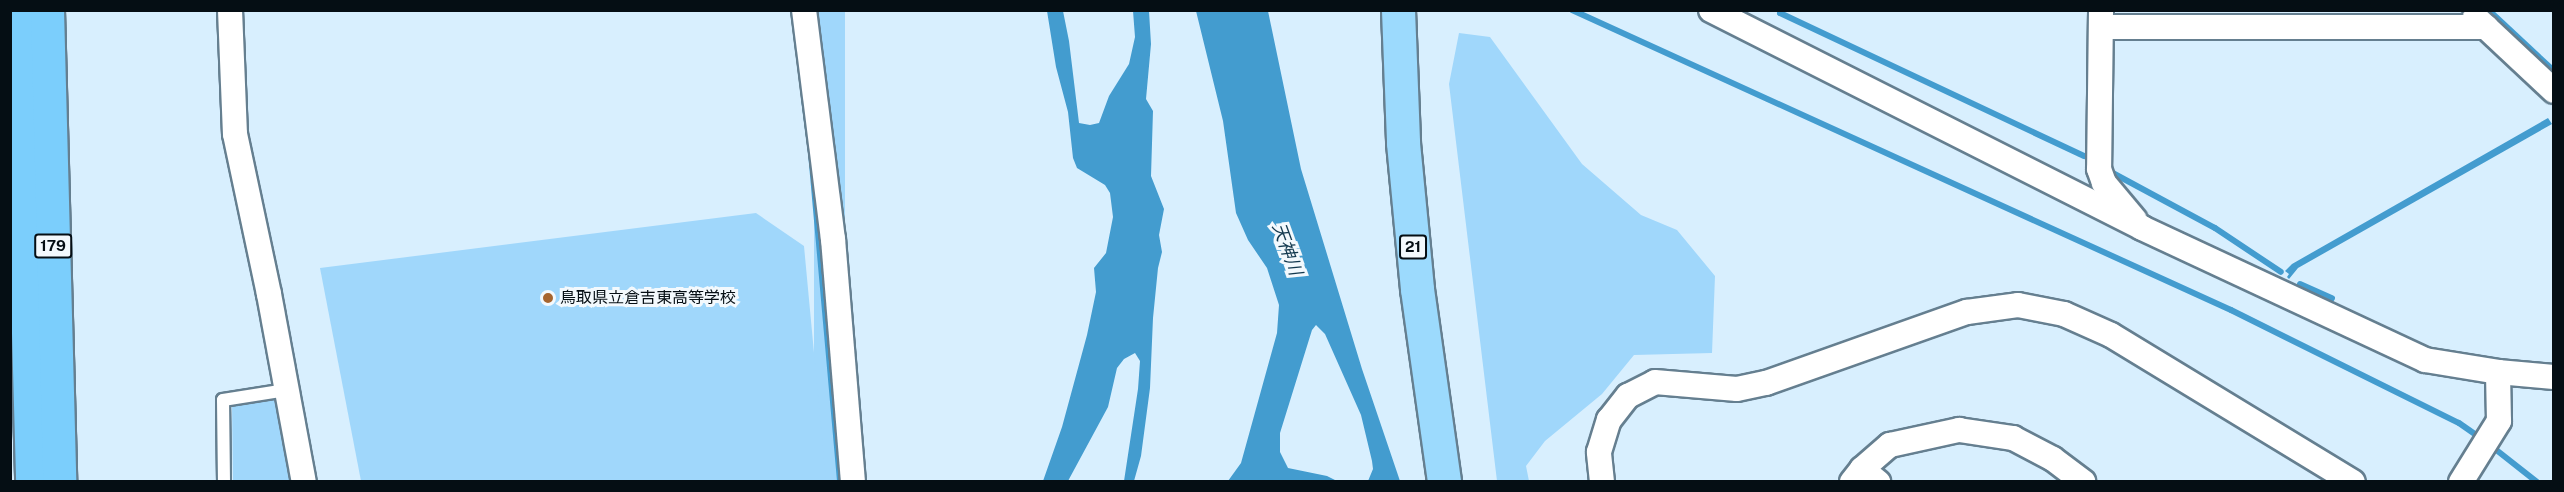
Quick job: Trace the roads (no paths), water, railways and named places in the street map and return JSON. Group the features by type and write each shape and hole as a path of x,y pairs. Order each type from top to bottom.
{"highway":[{"name":"179","path":"19,10 32,482"},
{"name":"179","path":"47,10 59,482"}],"main road":[{"name":"21","path":"1398,10 1403,143 1416,278 1444,482"}],"street":[{"path":"230,10 235,134 269,294 304,482"},
{"path":"804,10 832,239 853,482"},
{"path":"1711,10 2142,228 2425,360 2498,372 2553,377"},
{"path":"2142,228 2104,183 2098,169 2101,19 2477,19 2553,91"},
{"path":"1602,482 1599,452 1609,420 1628,396 1655,382 1737,389 1766,383 1967,312 2018,304 2064,314 2111,335 2353,482"},
{"path":"2461,482 2499,421 2498,372"},
{"path":"1864,477 1890,445 1959,430 2013,438 2054,459 2083,482"}],"lane":[{"path":"224,482 223,400 286,390"}],"water":[{"path":"1047,11 1063,11 1079,123 1090,125 1099,123 1109,96 1129,64 1135,37 1133,11 1149,11 1151,44 1146,99 1153,111 1151,176 1164,209 1159,235 1162,252 1158,268 1153,318 1150,388 1141,456 1134,481 1124,481 1138,389 1140,361 1135,353 1124,359 1117,368 1108,407 1068,481 1043,481 1062,427 1087,335 1096,292 1094,268 1106,253 1113,217 1110,193 1105,185 1077,168 1073,158 1068,112 1056,67"},
{"name":"天神川","path":"1196,11 1268,11 1301,169 1362,369 1400,481 1368,481 1373,469 1361,415 1325,334 1316,325 1312,330 1280,433 1280,452 1288,468 1327,476 1337,481 1228,481 1241,463 1277,333 1279,305 1267,268 1248,240 1236,213 1223,121"},
{"path":"2485,11 2494,11 2553,66 2553,75"},
{"path":"807,98 845,481 837,481 808,153 801,99"},
{"path":"2548,118 2552,124 2298,268 2289,279 2287,277 2289,274 2285,271 2292,264"}],"waterway":[{"path":"1572,10 2231,310 2459,423 2482,439"},
{"path":"1780,10 1780,13 2084,156"},
{"path":"2109,171 2215,228 2281,272"},
{"path":"2300,284 2332,298"},
{"path":"2490,445 2537,482"}],"place":[{"name":"鳥取県立倉吉東高等学校","path":"548,298"}]}
